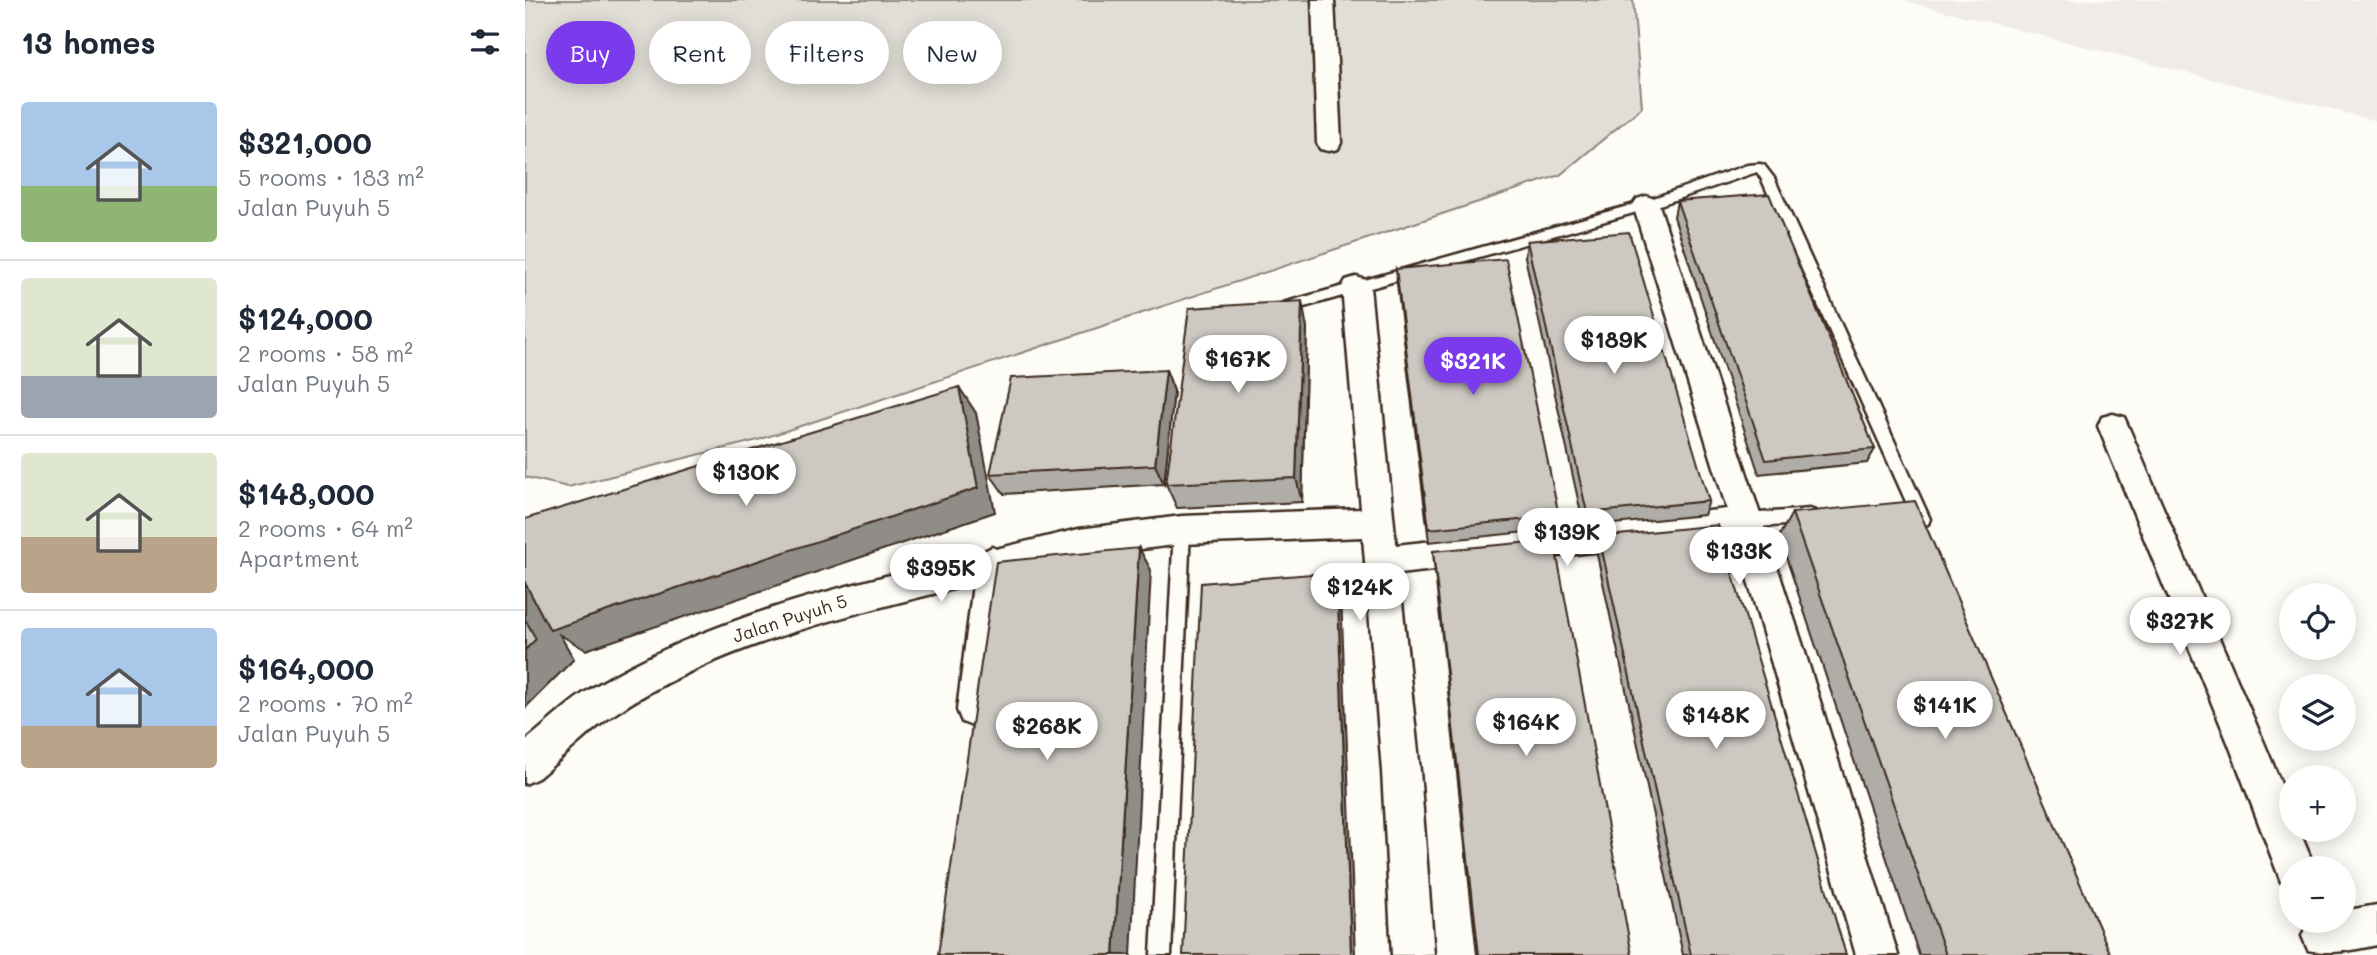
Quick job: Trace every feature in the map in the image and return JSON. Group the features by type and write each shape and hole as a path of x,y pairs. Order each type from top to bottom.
{"street":[{"path":"1323,0 1329,142"},
{"path":"1646,205 1747,521 1877,955"},
{"path":"1356,288 1401,771 1413,955"},
{"path":"2113,426 2247,745 2290,856"},
{"path":"1382,561 1747,521"},
{"name":"Jalan Puyuh 5","path":"525,765 603,701 668,666 736,636 860,597 992,562 1079,543 1182,530 1378,522"},
{"path":"972,738 992,562"},
{"path":"2322,937 2377,925"}],"lane":[{"path":"1270,312 1646,205 1751,168 1760,168 1768,178 1911,509 1928,534"},
{"path":"1747,521 1825,515"},
{"path":"1161,955 1182,530"}],"shaded area":[{"path":"525,0 1633,0 1642,107 1560,175 758,440 568,487 525,477"},
{"path":"1901,0 2377,0 2377,121"}],"building":[{"path":"1769,194 1875,449 1766,460 1677,201"},
{"path":"1629,232 1709,501 1587,513 1527,241"},
{"path":"1506,259 1559,516 1429,529 1396,269"},
{"path":"1302,301 1296,478 1166,484 1189,308"},
{"path":"1166,370 1155,465 990,474 1011,378"},
{"path":"959,387 978,488 550,630 525,583 525,519"},
{"path":"1915,501 2111,955 1946,955 1792,513"},
{"path":"1718,525 1846,955 1691,955 1599,537"},
{"path":"1554,540 1632,955 1479,955 1433,551"},
{"path":"1139,548 1114,955 938,955 996,562"},
{"path":"1337,572 1351,955 1183,955 1201,583"},
{"path":"525,619 536,639 525,650"}]}
